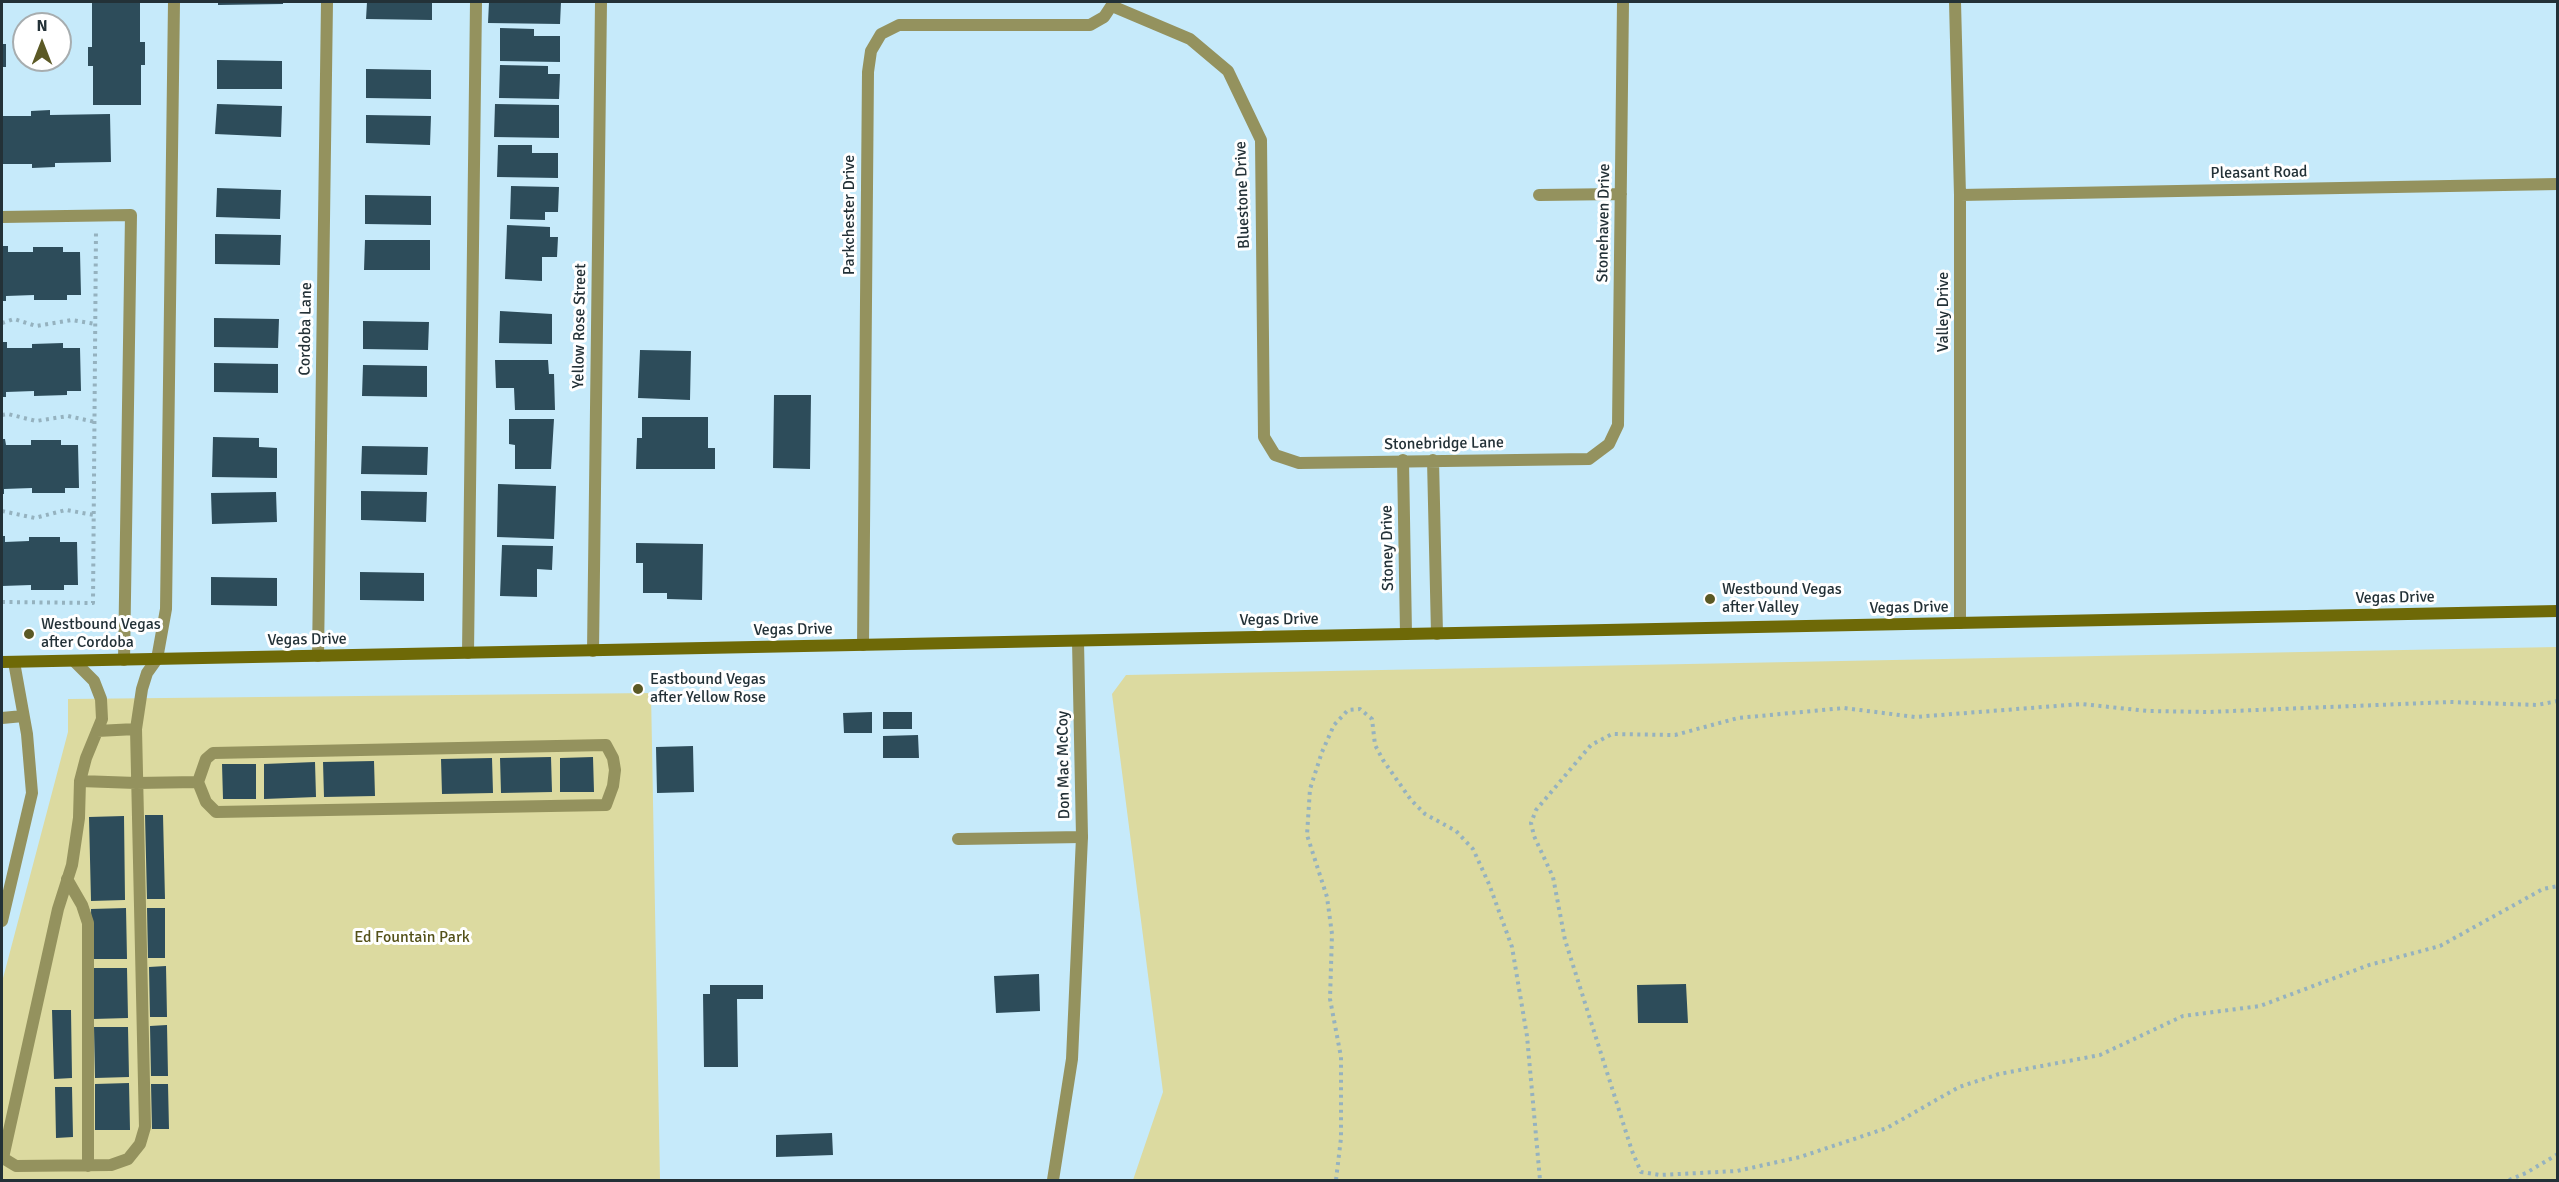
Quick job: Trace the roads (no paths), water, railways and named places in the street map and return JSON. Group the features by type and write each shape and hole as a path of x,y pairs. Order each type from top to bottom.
{"main road":[{"name":"Vegas Drive","path":"8,662 2558,611"}],"street":[{"path":"74,661 94,681 101,699 102,719 86,758 80,780 79,818 72,865 58,909 3,1158 16,1166 111,1165 128,1159 140,1144 145,1127 136,729 142,689 147,674 157,659 166,609 174,2"},
{"name":"Cordoba Lane","path":"318,656 327,2"},
{"path":"468,653 476,2"},
{"name":"Yellow Rose Street","path":"592,651 601,2"},
{"name":"Stonehaven Drive","path":"1609,444 1618,425 1623,2"},
{"name":"Valley Drive","path":"1955,2 1960,195 1960,623"},
{"name":"Bluestone Drive","path":"1113,4 1190,39 1228,71 1261,140 1264,437 1275,455"},
{"name":"Parkchester Drive","path":"863,645 868,72 872,51 881,34 898,25 1090,25 1104,17 1113,4"},
{"name":"Pleasant Road","path":"1960,195 2558,184"},
{"path":"1539,195 1622,194"},
{"path":"2,217 131,215 124,660"},
{"name":"Stonebridge Lane","path":"1275,455 1299,463 1589,459 1609,444"},
{"name":"Stoney Drive","path":"1403,460 1406,634"},
{"path":"1433,460 1437,634"},
{"name":"Don Mac McCoy","path":"958,839 1082,837 1078,641"},
{"path":"2,921 32,793 30,758 23,716 8,662"},
{"path":"2,718 23,716"},
{"path":"97,731 136,729"},
{"path":"606,745 613,758 615,770 613,786 606,805 216,812 206,802 198,782 206,759 213,753 606,745"},
{"path":"80,780 136,783 198,782"},
{"path":"1053,1180 1072,1059 1082,837"},
{"path":"67,879 82,905 88,923 88,1166"}],"place":[{"name":"Westbound Vegas after Valley","path":"1710,599"},
{"name":"Westbound Vegas after Cordoba","path":"29,634"},
{"name":"Eastbound Vegas after Yellow Rose","path":"638,689"}],"park label":[{"name":"Ed Fountain Park","path":"412,938"}]}
